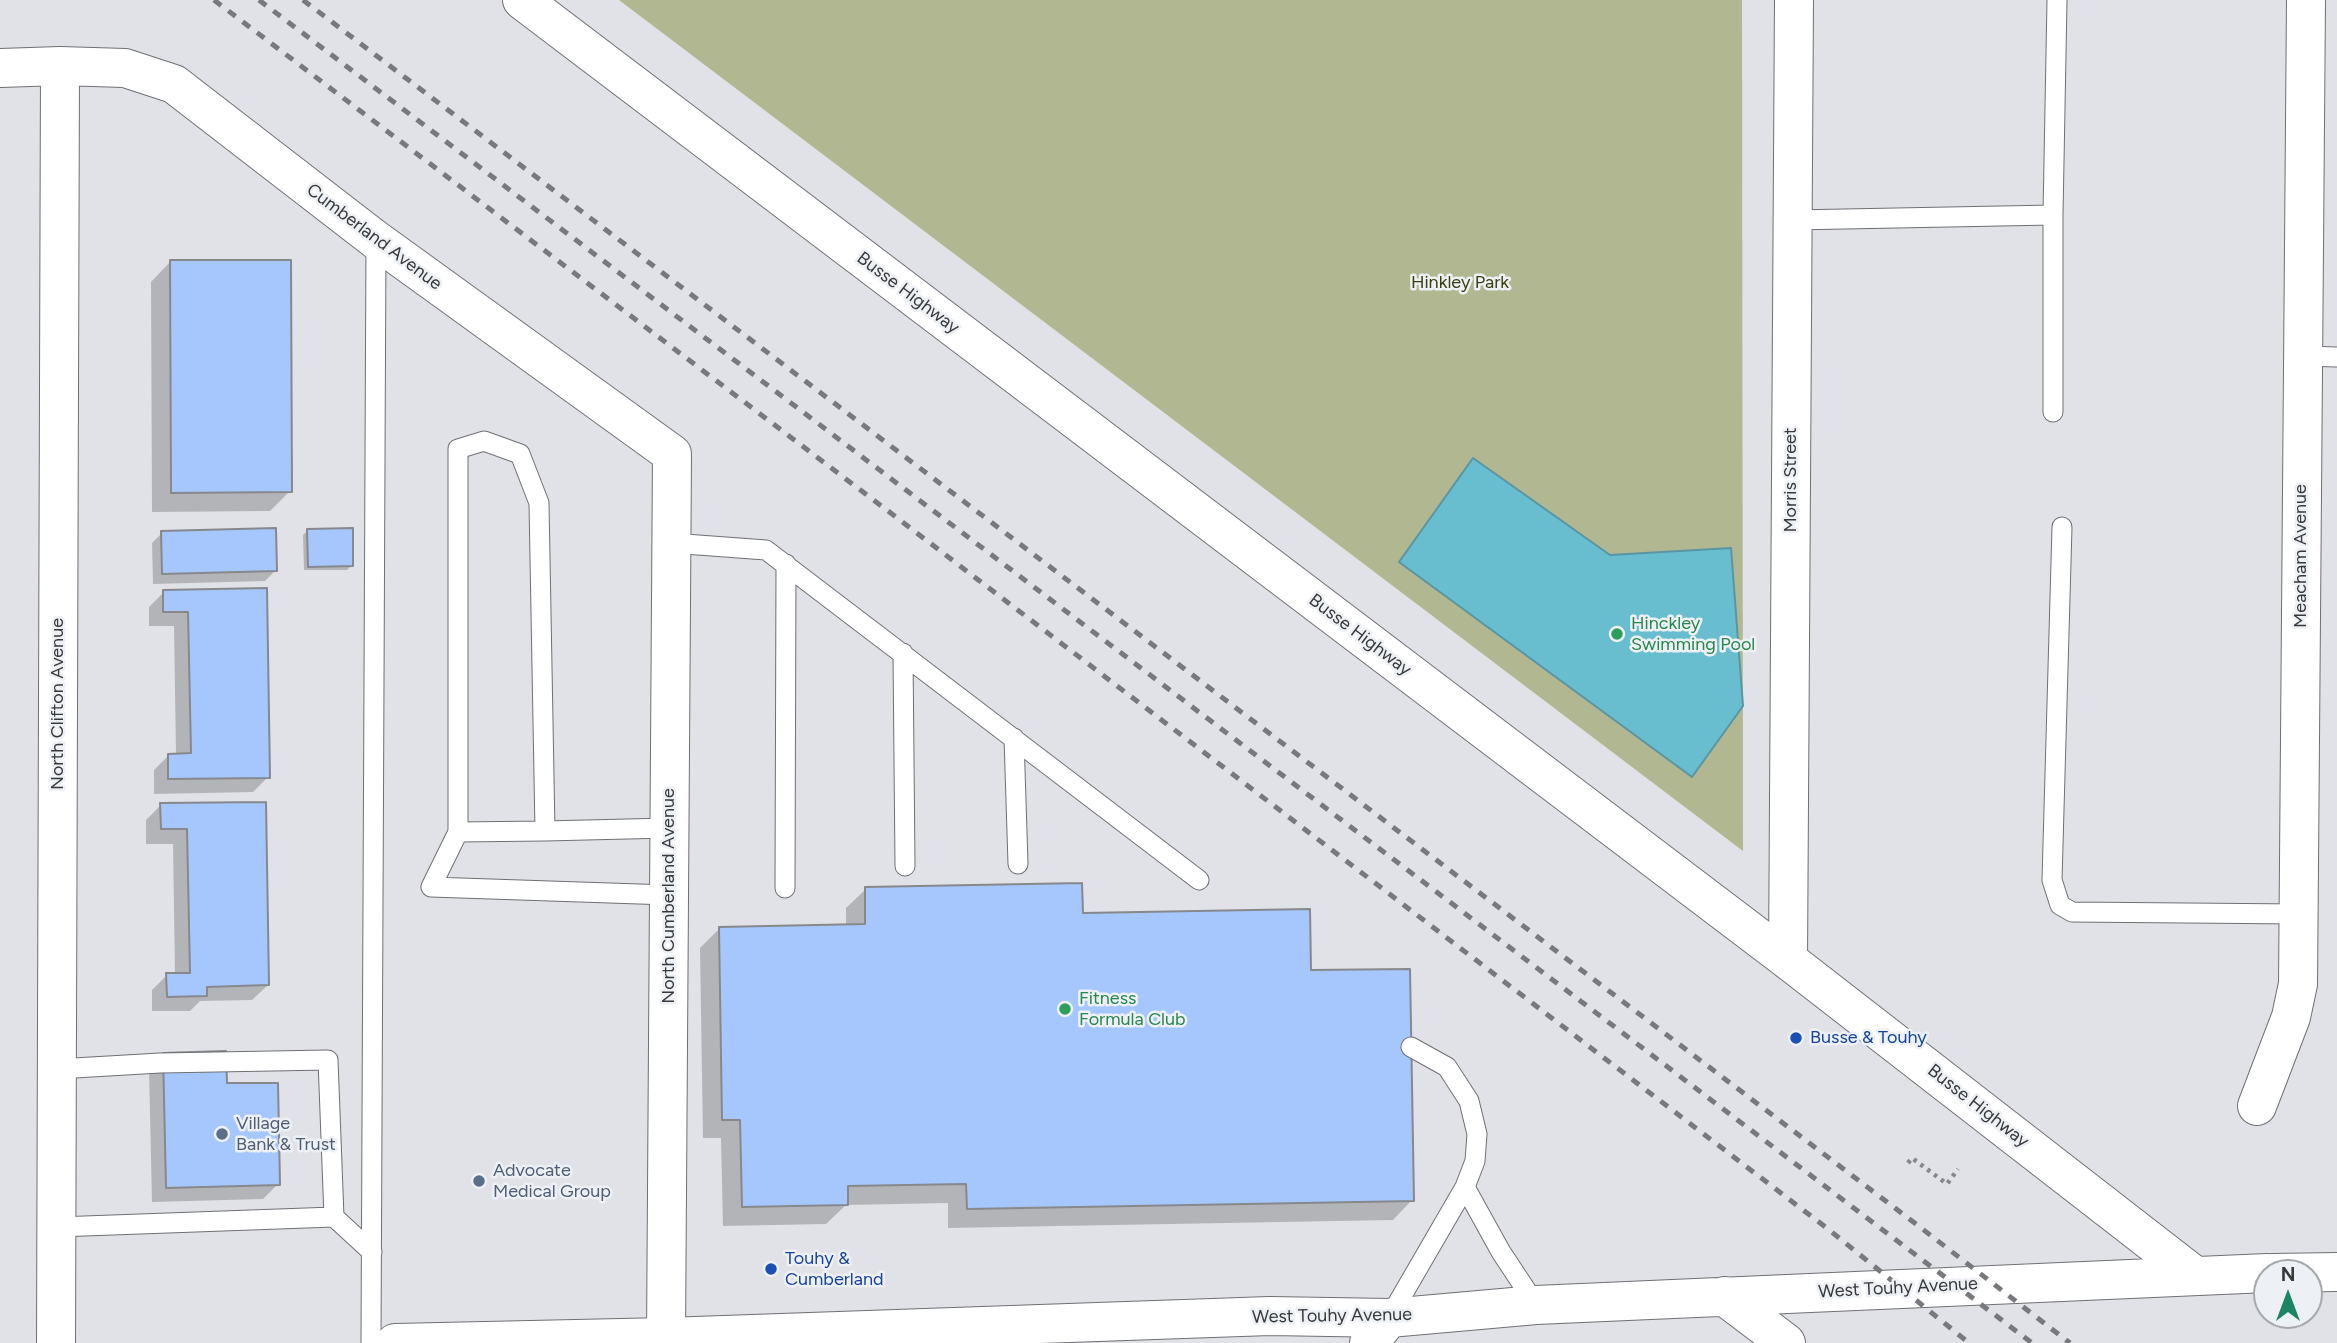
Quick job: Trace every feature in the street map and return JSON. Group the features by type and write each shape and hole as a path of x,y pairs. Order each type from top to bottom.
{"street":[{"name":"Busse Highway","path":"522,0 1788,960 2194,1275"},
{"name":"Morris Street","path":"1788,960 1794,0"},
{"name":"Meacham Avenue","path":"2257,1106 2291,1017 2298,984 2320,357 2306,0"},
{"name":"North Clifton Avenue","path":"56,1343 60,66"},
{"name":"Cumberland Avenue","path":"0,68 125,68 174,85 376,240 672,454"},
{"name":"North Cumberland Avenue","path":"666,1340 672,454"},
{"name":"West Touhy Avenue","path":"396,1343 666,1340 1270,1316 1379,1331 1536,1305 2253,1273"},
{"path":"1724,1296 1786,1343"}],"lane":[{"path":"2053,412 2057,0"},
{"path":"1792,220 2053,215"},
{"path":"372,1343 376,240"},
{"path":"545,831 539,503 520,454 484,441 458,449 458,832 431,887 669,895"},
{"path":"2062,527 2052,880 2060,905 2073,912 2299,914"},
{"path":"671,543 766,550 1199,880"},
{"path":"785,888 786,564"},
{"path":"903,653 905,866"},
{"path":"1014,738 1018,864"},
{"path":"458,832 669,828"},
{"path":"1379,1331 1465,1187 1475,1161 1478,1134 1469,1101 1447,1067 1411,1047"},
{"path":"57,1069 160,1063 328,1060 334,1217"},
{"path":"1465,1187 1501,1252 1536,1305"},
{"path":"57,1227 334,1217 372,1252"}],"path":[{"path":"1908,1163 1912,1158 1947,1184 1958,1169"}],"green space":[{"name":"Hinkley Park","path":"619,0 1742,0 1743,851"}],"water":[{"name":"Hinckley Swimming Pool","path":"1473,458 1610,555 1731,548 1743,706 1692,777 1399,562"}],"building":[{"path":"170,260 291,260 292,492 171,493"},
{"path":"276,528 277,571 162,574 161,531"},
{"path":"353,528 353,566 308,567 307,529"},
{"path":"267,588 270,778 168,779 168,754 191,753 188,612 163,612 163,590"},
{"path":"266,802 269,985 207,987 207,996 167,997 166,973 190,973 187,829 161,829 160,803"},
{"name":"Fitness Formula Club","path":"1082,883 1083,913 1310,909 1311,970 1410,969 1414,1201 967,1209 966,1184 848,1186 848,1205 742,1207 740,1120 722,1120 719,927 865,924 865,887"},
{"name":"Village Bank & Trust","path":"226,1051 227,1083 278,1083 280,1185 166,1188 163,1053"}],"railway":[{"path":"214,0 1828,1229 1969,1343"},
{"path":"259,0 2032,1343"},
{"path":"303,0 2070,1343"}],"place":[{"name":"Hinckley Swimming Pool","path":"1617,634"},
{"name":"Fitness Formula Club","path":"1065,1009"},
{"name":"Busse & Touhy","path":"1796,1038"},
{"name":"Village Bank & Trust","path":"222,1134"},
{"name":"Advocate Medical Group","path":"479,1181"},
{"name":"Touhy & Cumberland","path":"771,1269"}]}
